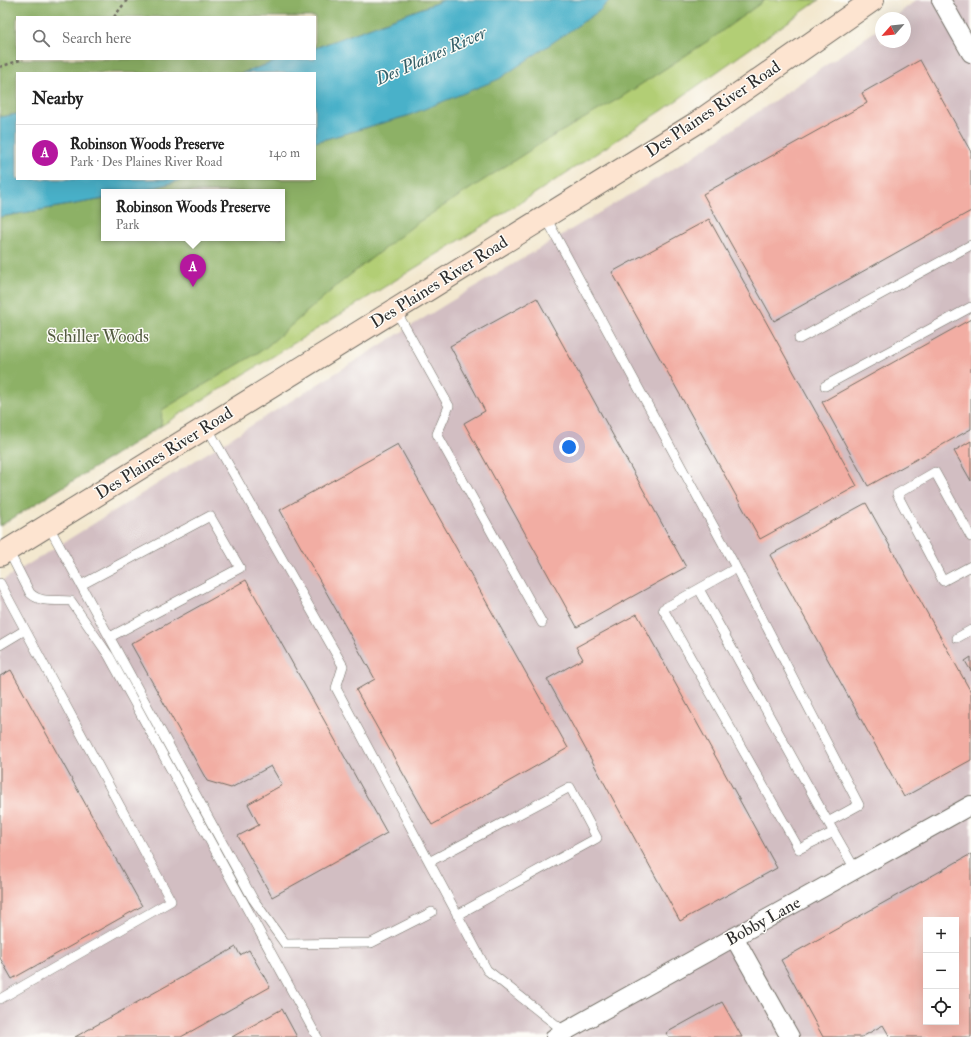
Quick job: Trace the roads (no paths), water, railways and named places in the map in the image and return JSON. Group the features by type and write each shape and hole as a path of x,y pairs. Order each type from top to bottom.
{"main road":[{"name":"Des Plaines River Road","path":"4,553 698,122 873,0"}],"street":[{"path":"940,0 971,54"},
{"name":"Bobby Lane","path":"560,1034 971,805"},
{"path":"734,937 790,1037"}],"lane":[{"path":"545,216 736,568 859,805 828,822"},
{"path":"799,339 971,245"},
{"path":"824,386 971,307"},
{"path":"395,309 449,406 437,434 542,623"},
{"path":"207,427 343,666 336,688 487,970 560,1034"},
{"path":"971,537 935,472 897,494 943,581 971,566"},
{"path":"81,585 210,516 240,568 110,637"},
{"path":"48,525 253,899 286,944 372,943 432,912"},
{"path":"4,553 30,593 36,598 48,601 58,599 71,601 109,656 317,1037"},
{"path":"736,568 663,609 799,849 834,832"},
{"path":"0,584 170,901 0,999"},
{"path":"699,589 855,869"},
{"path":"0,645 25,630"},
{"path":"957,638 971,630"},
{"path":"429,862 570,787 598,838 457,915"}],"water":[{"name":"Des Plaines River","path":"444,0 610,0 599,11 499,79 407,116 316,142 316,72 245,72 280,60 316,60 316,48"},
{"path":"16,114 16,180 182,180 150,189 101,189 101,200 0,217 0,117"}],"place":[{"name":"Robinson Woods Preserve","path":"193,287"}],"park label":[{"name":"Schiller Woods","path":"98,336"}]}
